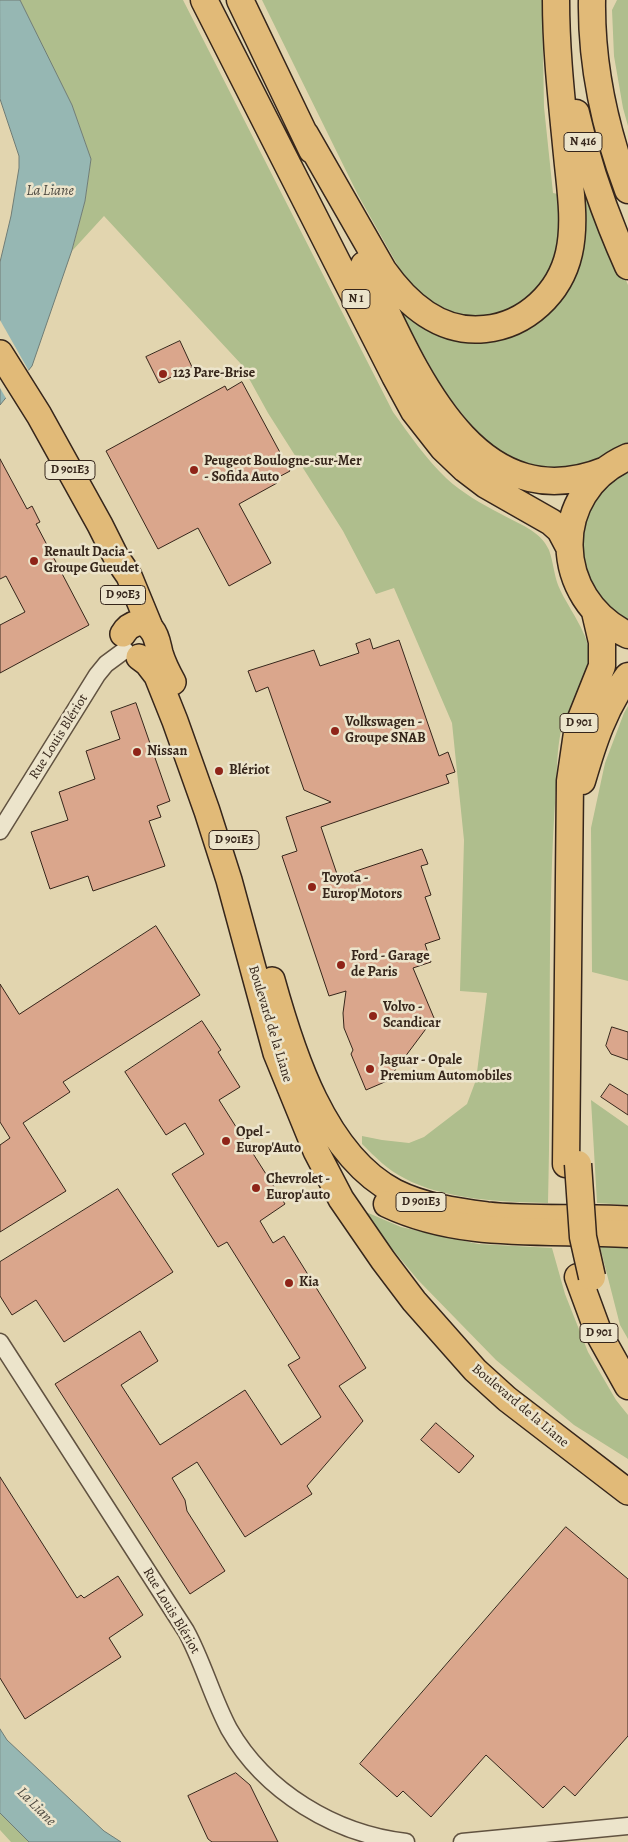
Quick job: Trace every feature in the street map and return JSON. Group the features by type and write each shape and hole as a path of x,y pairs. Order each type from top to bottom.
{"highway":[{"name":"N 1","path":"204,0 390,368 414,411 434,438 464,469 496,491 546,518 560,530 569,546"},
{"name":"N 1","path":"240,0 305,134 351,238 416,369 433,400 453,426 489,460 505,470 520,476 548,480 570,480 588,476 617,463"},
{"path":"305,134 383,270 396,288 411,303 440,322 460,329 494,328 518,320 538,306 554,288 564,270 571,241 571,203 557,36 556,0"},
{"name":"N 416","path":"565,0 567,48 572,91 578,120 604,209 628,266"},
{"name":"N 416","path":"592,0 592,34 598,78 612,143 628,190"},
{"path":"617,463 592,484 578,507 571,526 569,546 572,568 577,584 585,599 608,624 628,635"},
{"name":"D 901","path":"595,612 602,642 602,666 582,713 576,733 570,781 568,974 572,1164 568,1222 585,1277 599,1334 628,1386"},
{"name":"D 901","path":"570,838 577,801 597,732 607,709 628,676"},
{"name":"D 901E3","path":"387,1204 423,1218 472,1228 509,1231 628,1234"},
{"path":"585,1277 628,1359"}],"main road":[{"name":"D 901E3","path":"0,344 18,379"},
{"name":"D 901E3","path":"0,353 18,379"},
{"name":"Boulevard de la Liane","path":"18,379 76,481 116,557 129,576 167,670 190,715 206,754 248,887 290,1039 317,1103 345,1148 359,1164 385,1185 405,1196 430,1204 459,1211 501,1216 628,1219"},
{"name":"Boulevard de la Liane","path":"116,557 123,593 129,647 154,671 163,689 207,811 232,892 279,1061 322,1164 348,1210 382,1260 434,1325 475,1370 507,1399 628,1492"},
{"path":"129,647 127,628 136,623 144,624 153,632"},
{"name":"D 901E3","path":"297,1105 317,1138 338,1164 358,1184 387,1204"}],"street":[{"name":"Rue Louis Blériot","path":"0,831 98,675 106,664 129,647"},
{"name":"Rue Louis Blériot","path":"0,1342 179,1620 196,1651 229,1727 244,1751 274,1784 319,1815 359,1832 406,1842"},
{"path":"462,1842 628,1826"}],"green space":[{"path":"20,0 183,0 393,412 425,455 446,478 472,498 534,532 549,550 558,585 581,627 589,652 586,671 561,731 557,759 551,892 548,1203 474,1198 437,1191 398,1175 362,1144 362,1136 409,1143 424,1137 467,1104 476,1080 487,993 460,991 464,840 452,723 394,588 376,594 343,531 268,413 241,364 104,216 72,251 85,201 91,159 72,105"},
{"path":"262,0 542,0 544,107 553,193 592,201 628,285 628,443 597,462 573,470 535,470 495,455 442,388 404,318 398,266 358,195"},
{"path":"617,0 628,0 628,126 614,56 612,10"},
{"path":"628,469 628,622 617,616 589,583 580,541 589,508 617,475"},
{"path":"628,706 628,981 592,972 591,828 605,763"},
{"path":"591,1100 628,1126 628,1205 597,1203"},
{"path":"359,1209 401,1227 478,1244 552,1248 565,1294 588,1352 616,1400 628,1415 628,1459 574,1425 496,1360 418,1280"},
{"path":"599,1243 628,1246 628,1339 620,1325"},
{"path":"0,1813 29,1842 11,1842 0,1830"}],"water":[{"name":"La Liane","path":"0,0 20,0 72,105 91,159 85,201 72,250 32,366 0,405 0,262 11,216 19,168 19,156 0,99"},
{"name":"La Liane","path":"0,1729 7,1740 104,1831 121,1842 29,1842 0,1813"}],"pier":[{"path":"0,320 30,373 7,400 0,388"}],"building":[{"path":"180,341 192,367 159,383 146,357"},
{"path":"242,382 290,471 275,479 277,483 239,504 271,563 229,586 198,528 158,549 106,451 225,386 227,390"},
{"path":"0,459 27,509 32,506 40,522 36,524 89,625 0,673 0,625 25,612 6,576 0,579"},
{"path":"370,639 373,649 399,640 439,756 448,752 455,772 446,775 449,783 321,827 338,877 422,849 428,864 421,866 431,895 425,897 440,939 425,944 431,962 413,968 434,1018 387,1081 366,1090 351,1054 353,1050 344,1028 343,1013 346,991 329,996 282,856 297,851 286,817 331,802 304,790 268,687 256,692 248,671 314,650 320,666 359,653 356,644"},
{"path":"136,703 170,801 157,806 161,817 149,821 165,866 93,891 88,876 50,889 31,832 68,820 59,792 95,779 86,751 120,739 111,712"},
{"path":"156,926 200,995 63,1082 70,1092 23,1123 66,1191 0,1232 0,1145 10,1138 0,1122 0,984 19,1014"},
{"path":"202,1021 221,1050 218,1052 240,1087 219,1100 285,1204 260,1221 273,1243 284,1236 366,1368 339,1386 363,1421 307,1486 312,1494 245,1537 197,1462 172,1478 185,1500 187,1511 225,1571 190,1594 55,1384 140,1331 158,1361 121,1385 160,1445 245,1390 281,1445 321,1417 288,1365 300,1358 227,1242 218,1247 172,1174 204,1154 185,1123 166,1135 125,1072"},
{"path":"612,1027 628,1032 628,1060 611,1054 606,1046"},
{"path":"610,1084 628,1095 628,1115 601,1097"},
{"path":"118,1189 173,1272 64,1342 36,1300 12,1315 0,1296 0,1262"},
{"path":"436,1423 474,1456 459,1473 421,1440"},
{"path":"0,1477 77,1598 81,1595 84,1598 118,1576 143,1615 109,1638 121,1657 25,1719 0,1678"},
{"path":"566,1527 628,1579 628,1736 575,1796 564,1786 543,1808 486,1755 431,1817 403,1791 397,1797 360,1764"},
{"path":"236,1773 250,1785 278,1842 212,1842 208,1839 188,1796"}],"place":[{"name":"123 Pare-Brise","path":"163,374"},
{"name":"Peugeot Boulogne-sur-Mer - Sofida Auto","path":"194,470"},
{"name":"Renault Dacia - Groupe Gueudet","path":"34,561"},
{"name":"Volkswagen - Groupe SNAB","path":"335,731"},
{"name":"Nissan","path":"137,752"},
{"name":"Blériot","path":"219,771"},
{"name":"Toyota - Europ'Motors","path":"312,887"},
{"name":"Ford - Garage de Paris","path":"341,965"},
{"name":"Volvo - Scandicar","path":"373,1016"},
{"name":"Jaguar - Opale Premium Automobiles","path":"370,1069"},
{"name":"Opel - Europ'Auto","path":"226,1141"},
{"name":"Chevrolet - Europ'auto","path":"256,1188"},
{"name":"Kia","path":"289,1283"}]}
